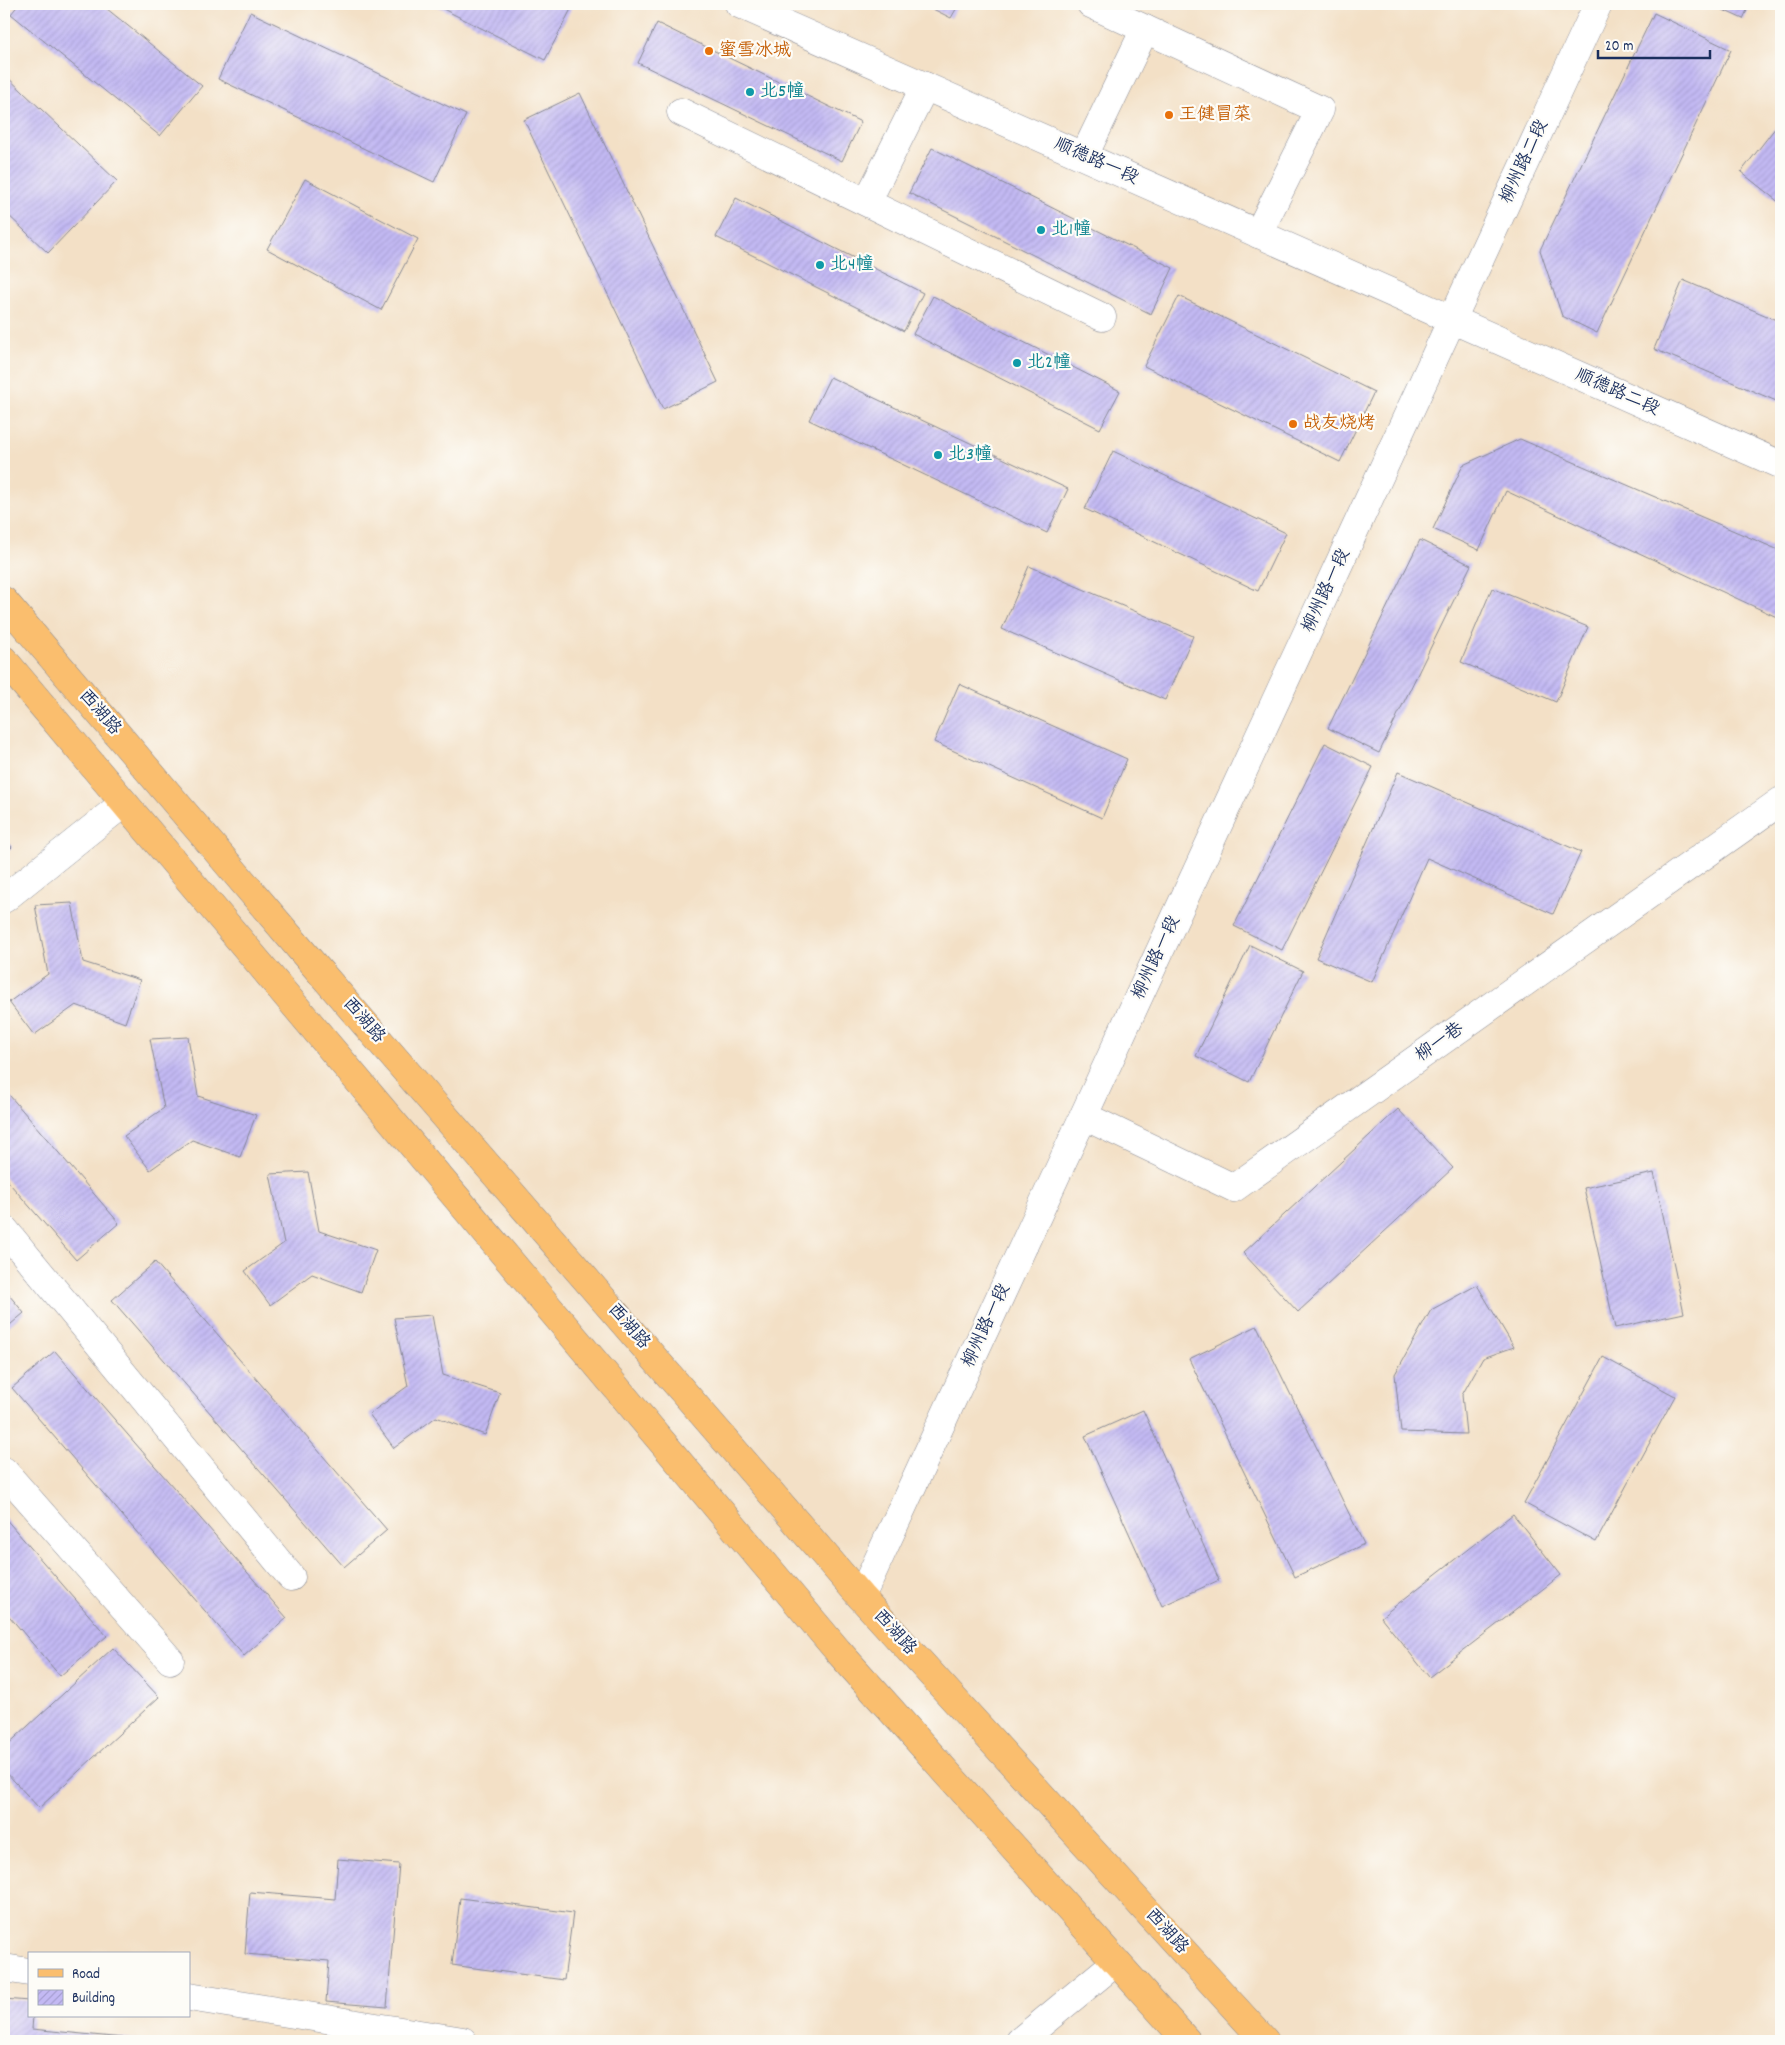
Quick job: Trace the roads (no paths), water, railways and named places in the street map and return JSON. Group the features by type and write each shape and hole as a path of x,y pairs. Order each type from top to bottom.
{"main road":[{"name":"西湖路","path":"4,601 301,950 861,1597 1265,2041"},
{"path":"4,660 838,1651 1188,2041"}],"street":[{"name":"顺德路一段","path":"739,4 1452,320"},
{"path":"1091,4 1320,110 1258,234"},
{"name":"柳州路二段","path":"1452,320 1598,4"},
{"path":"1084,156 1145,29"},
{"path":"867,202 925,86"},
{"path":"681,112 1102,317"},
{"name":"顺德路二段","path":"1452,320 1781,466"},
{"name":"柳州路一段","path":"861,1597 1452,320"},
{"name":"柳一巷","path":"1084,1116 1234,1188 1781,801"},
{"path":"4,899 124,804"},
{"path":"4,1229 292,1577"},
{"path":"4,1471 170,1660"},
{"path":"1020,2041 1116,1962"},
{"path":"4,1968 28,1972"},
{"path":"190,1998 463,2041"}],"place":[{"name":"蜜雪冰城","path":"709,51"},
{"name":"北5幢","path":"750,92"},
{"name":"王健冒菜","path":"1169,115"},
{"name":"北1幢","path":"1041,230"},
{"name":"北4幢","path":"820,265"},
{"name":"北2幢","path":"1017,363"},
{"name":"战友烧烤","path":"1293,424"},
{"name":"北3幢","path":"938,455"}]}
